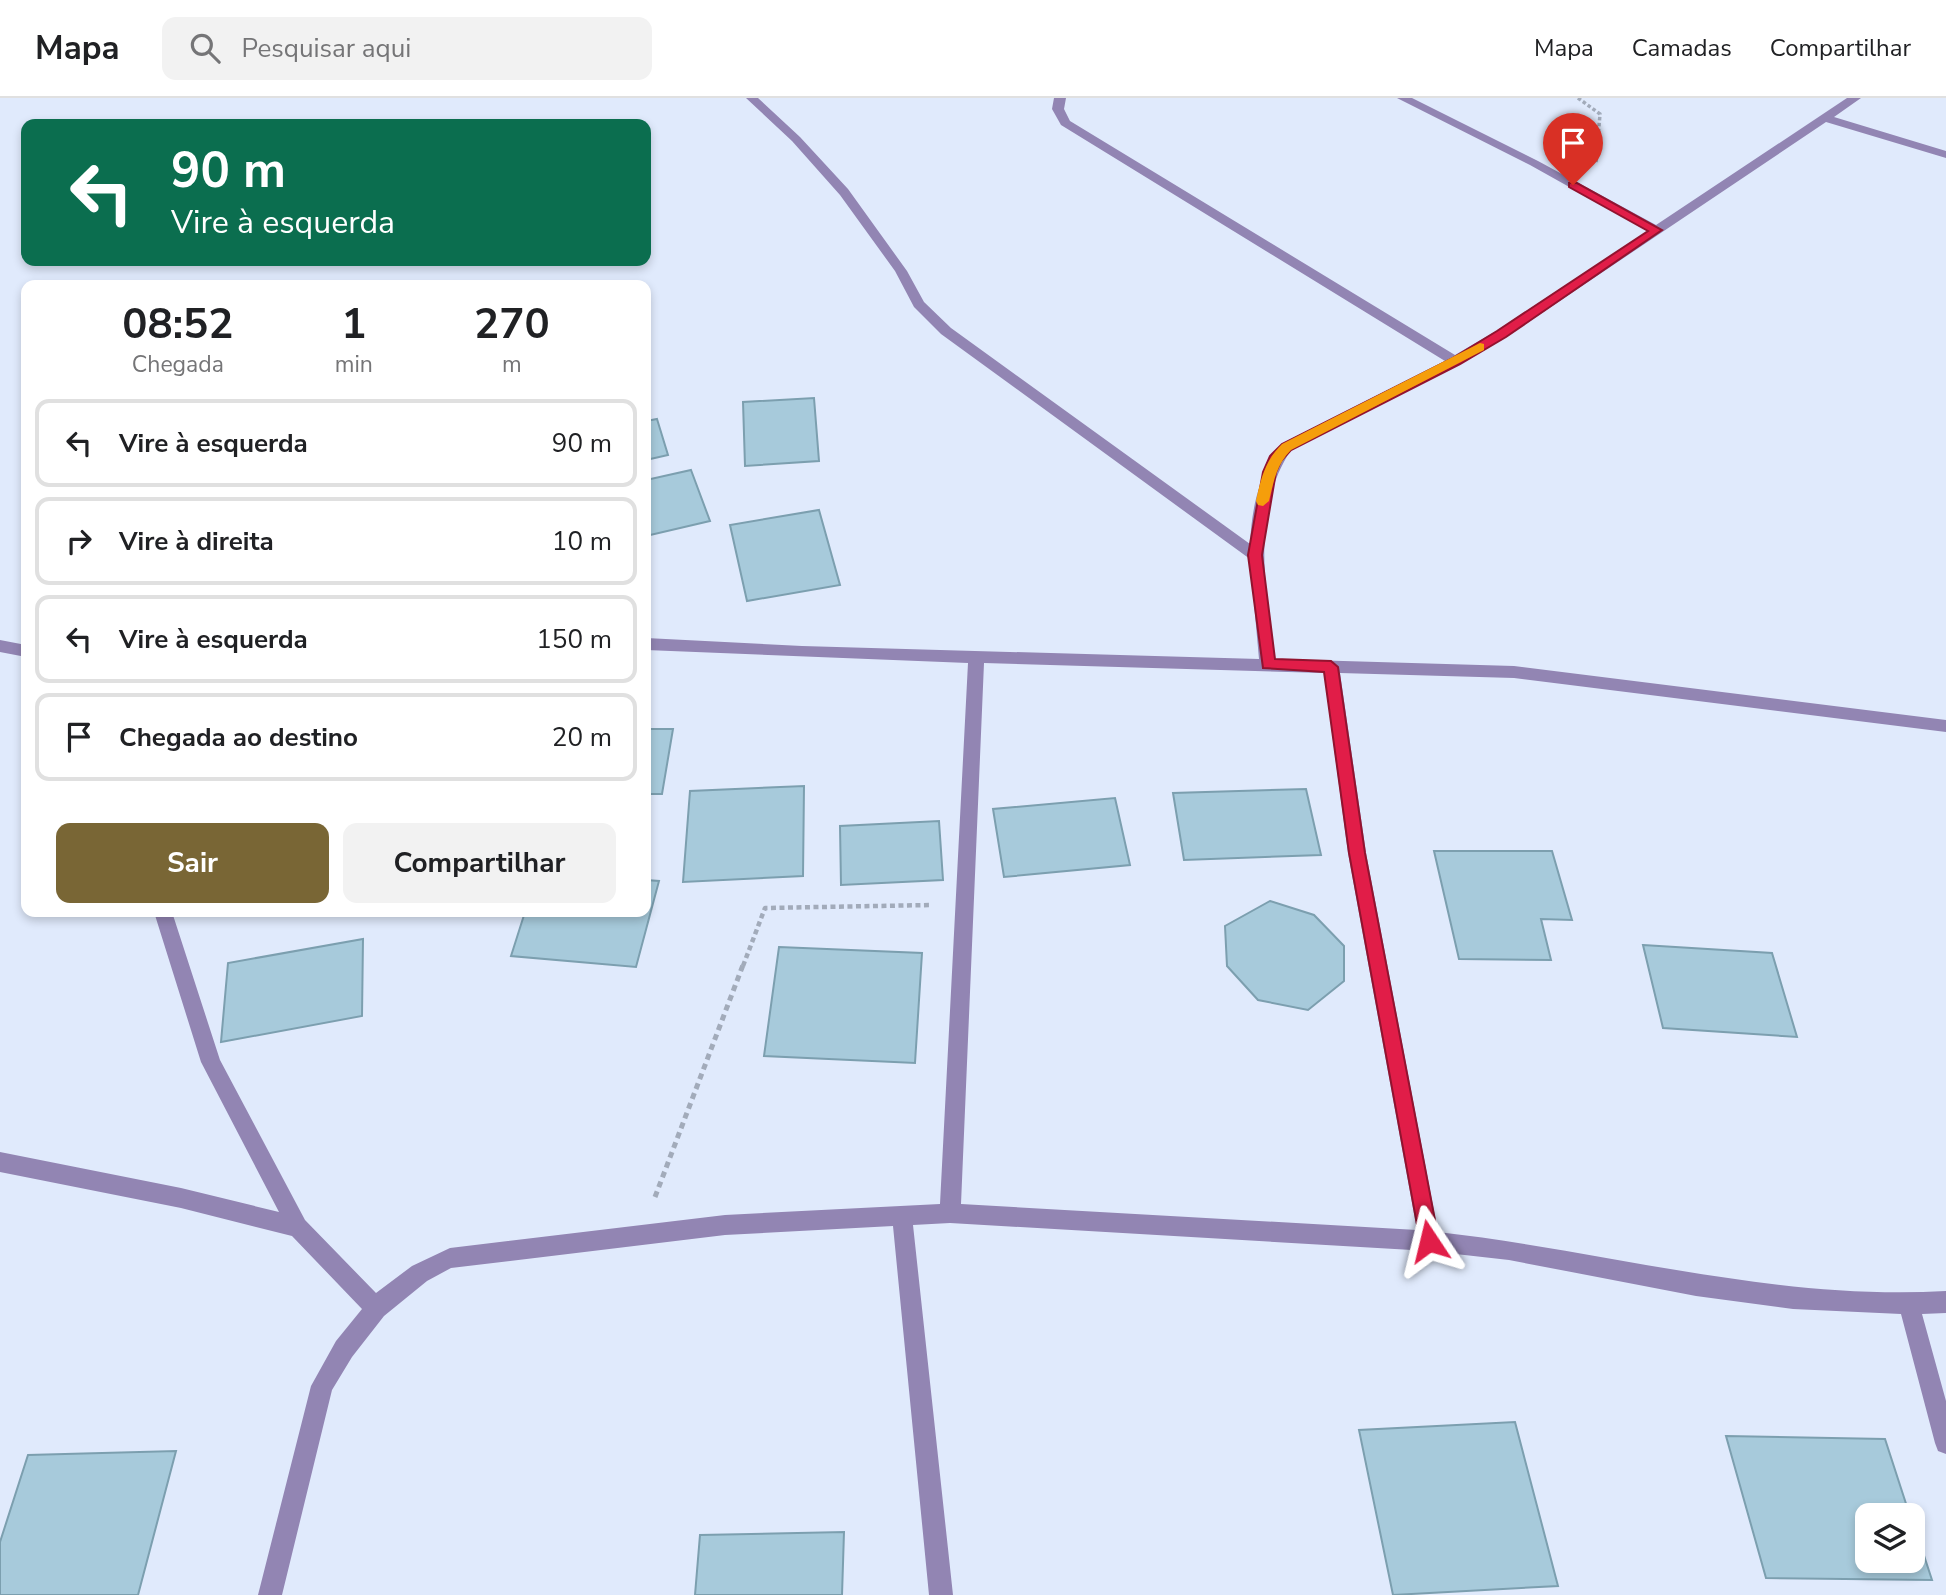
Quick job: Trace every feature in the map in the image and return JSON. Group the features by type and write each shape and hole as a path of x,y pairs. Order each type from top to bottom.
{"street":[{"path":"752,98 796,139 844,192 901,271 919,304 946,331 1255,555"},
{"path":"1060,98 1058,108 1065,123 1455,362"},
{"path":"1403,98 1534,163 1656,230"},
{"path":"1268,664 1255,555 1269,472 1275,459 1286,447 1455,362 1502,334 1854,98"},
{"path":"1824,118 1946,155"},
{"path":"651,644 975,657 1514,672 1946,726"},
{"path":"0,646 21,649"},
{"path":"950,1213 975,657"},
{"path":"1331,667 1357,853 1429,1241"},
{"path":"165,917 211,1062 298,1227 376,1308"},
{"path":"0,1162 181,1198 298,1227"},
{"path":"270,1595 322,1386 344,1349 376,1308 397,1288 428,1267 450,1258 725,1225 950,1213 1429,1241 1509,1250 1696,1285 1781,1296 1909,1304 1946,1302"},
{"path":"902,1217 941,1595"},
{"path":"1909,1304 1946,1443"}],"path":[{"path":"1578,98 1600,114 1592,195"},
{"path":"640,1237 765,908 963,905"}],"building":[{"path":"814,398 819,461 745,466 743,402"},
{"path":"657,419 668,455 651,459 651,420"},
{"path":"691,470 710,521 651,535 651,479"},
{"path":"819,510 840,585 747,601 730,525"},
{"path":"651,729 673,729 662,794 651,794"},
{"path":"804,786 803,876 683,882 690,791"},
{"path":"1306,789 1321,855 1184,860 1173,793"},
{"path":"1115,798 1130,865 1004,877 993,809"},
{"path":"939,821 943,880 841,885 840,826"},
{"path":"1434,851 1552,851 1572,920 1541,919 1551,960 1459,959"},
{"path":"651,880 659,881 651,911"},
{"path":"1270,901 1314,915 1344,946 1344,981 1308,1010 1258,1000 1227,966 1225,926"},
{"path":"523,917 649,917 636,967 511,956"},
{"path":"363,939 362,1016 221,1042 228,963"},
{"path":"1643,945 1772,953 1797,1037 1663,1028"},
{"path":"779,947 922,953 915,1063 764,1056"},
{"path":"1515,1422 1558,1586 1393,1595 1359,1430"},
{"path":"1726,1436 1885,1439 1906,1503 1855,1503 1855,1573 1925,1573 1925,1559 1932,1580 1766,1578"},
{"path":"176,1451 138,1595 0,1595 0,1542 28,1455"},
{"path":"844,1532 842,1595 695,1595 700,1535"}],"slow traffic":[{"path":"1263,501 1269,472 1275,459 1286,447 1480,347"}],"route":[{"path":"1429,1241 1357,853 1331,667 1268,664 1255,555 1269,472 1275,459 1286,447 1455,362 1502,334 1656,230 1573,185"}]}
